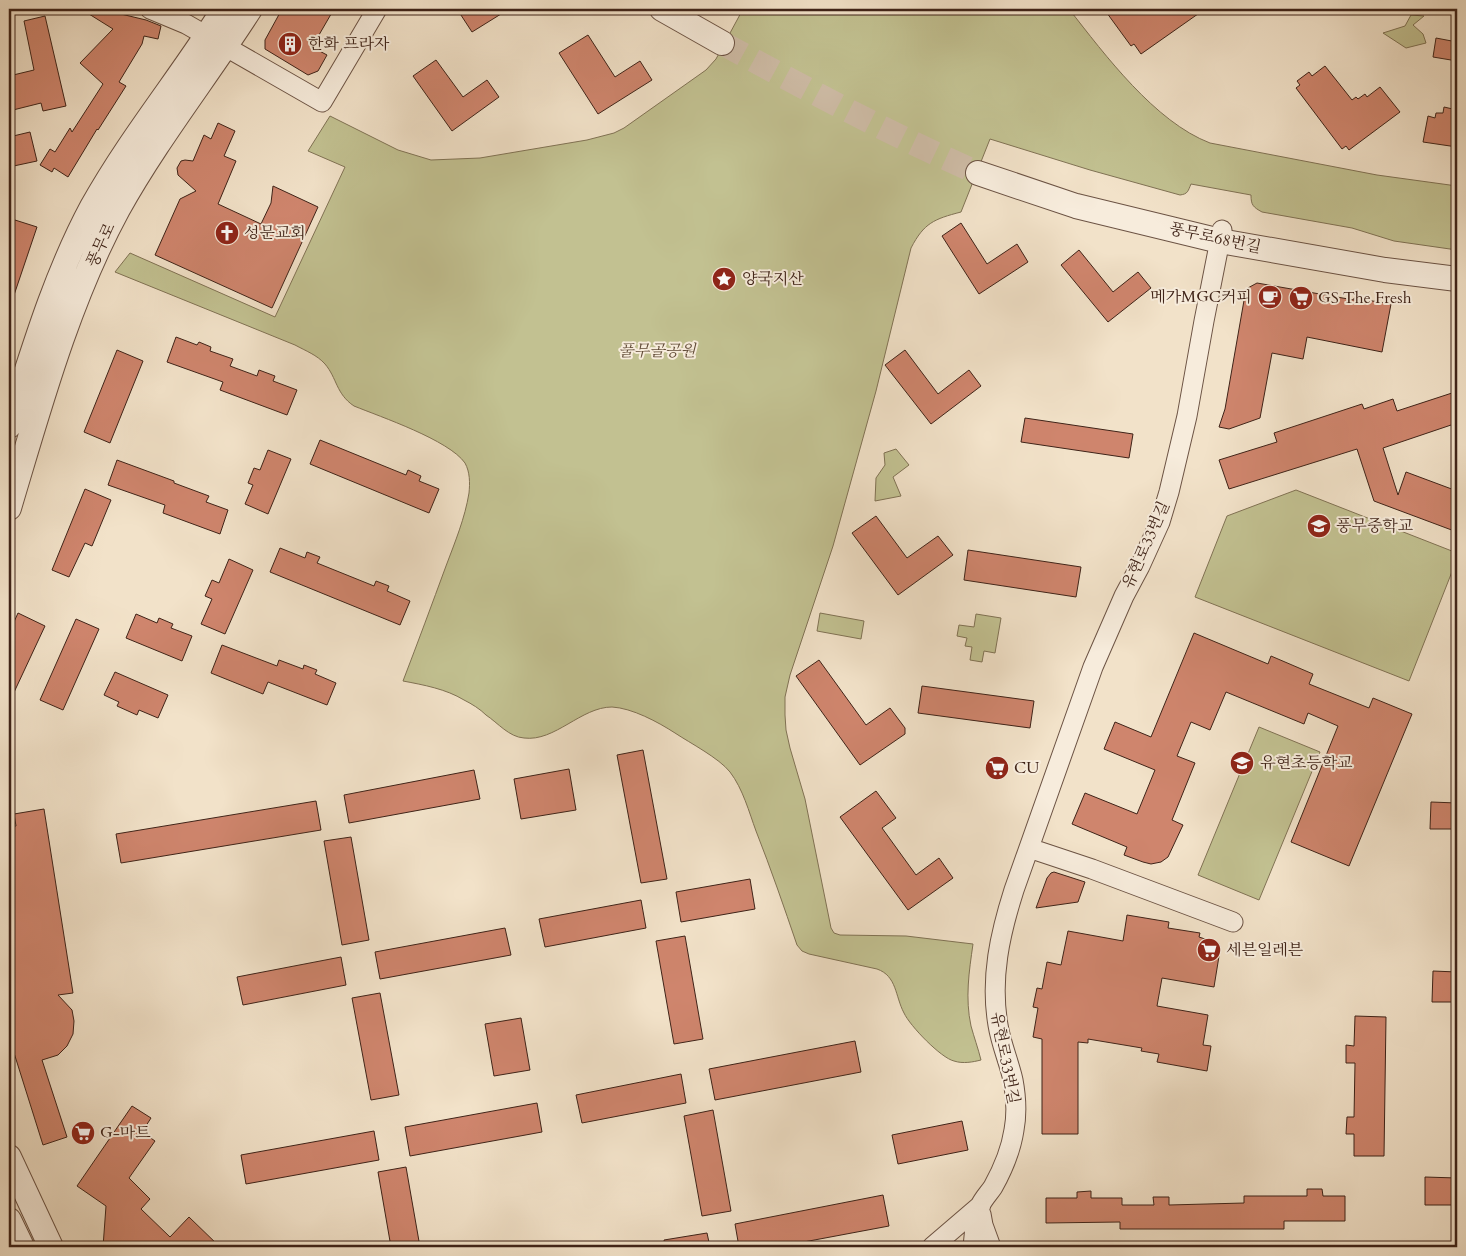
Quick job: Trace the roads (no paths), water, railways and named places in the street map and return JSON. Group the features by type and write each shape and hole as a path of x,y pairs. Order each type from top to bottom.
{"street":[{"path":"150,9 186,24 322,102 377,9"},
{"name":"풍무로","path":"9,508 56,354 88,273 118,210 216,42 224,9"},
{"name":"풍무로","path":"9,426 63,267 93,207 149,118 216,42 250,9"},
{"path":"662,9 726,37 689,9"},
{"name":"풍무로68번길","path":"980,168 1221,236 1385,270 1457,279"},
{"name":"풍무로68번길","path":"1221,236 1343,252 1457,270"},
{"name":"유현로33번길","path":"932,1247 980,1205 1003,1169 1011,1146 1016,1109 1013,1080 998,1027 994,1000 995,972 1005,918 1093,667 1124,596 1160,522 1170,492 1187,416 1221,236"},
{"path":"1029,848 1092,869 1233,922"},
{"path":"9,1157 52,1247"},
{"path":"980,1205 983,1225 991,1247"},
{"name":"유현로33번길","path":"973,1247 980,1205"},
{"path":"9,1220 22,1247"}],"tunnel":[{"path":"722,43 848,111 978,173"}],"place":[{"name":"한화 프라자","path":"290,44"},
{"name":"성문교회","path":"227,233"},
{"name":"양국지산","path":"724,279"},
{"name":"메가MGC커피","path":"1270,297"},
{"name":"GS The Fresh","path":"1301,298"},
{"name":"풍무중학교","path":"1319,526"},
{"name":"유현초등학교","path":"1242,763"},
{"name":"CU","path":"997,768"},
{"name":"세븐일레븐","path":"1209,950"},
{"name":"G-마트","path":"83,1133"}],"park label":[{"name":"풀무골공원","path":"657,351"}]}
